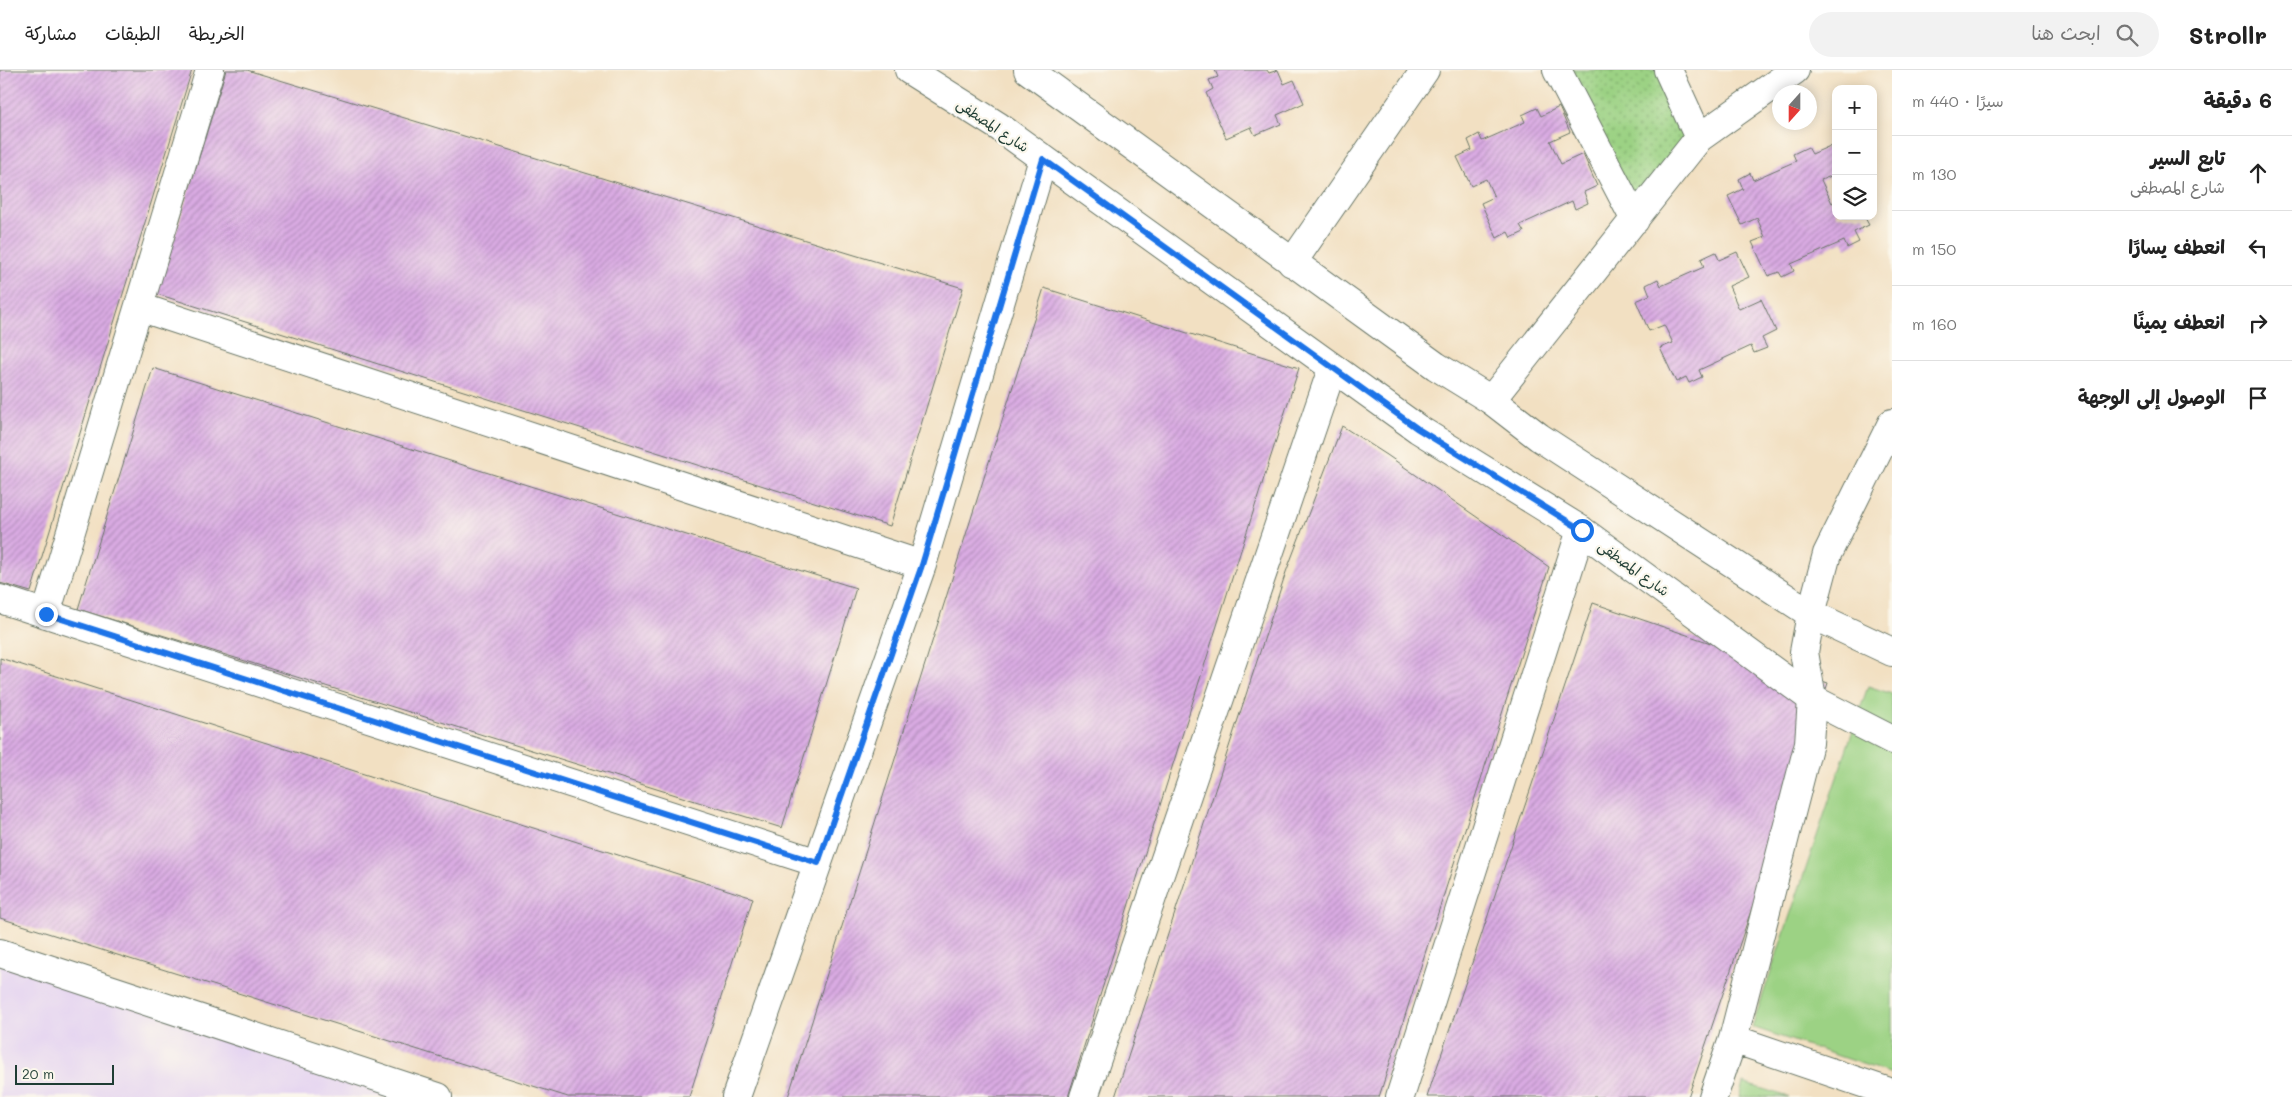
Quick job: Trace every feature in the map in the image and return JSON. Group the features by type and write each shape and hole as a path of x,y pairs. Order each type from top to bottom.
{"street":[{"path":"46,614 210,70"},
{"name":"شارع المصطفى","path":"909,70 998,126 1332,369 1418,429 1582,530 1812,699 1892,740"},
{"path":"1028,70 1436,366 1491,400 1538,437 1811,614 1892,652"},
{"path":"1292,263 1425,70"},
{"path":"1557,70 1635,220"},
{"path":"1668,70 1699,138"},
{"path":"1491,400 1699,138 1794,70"},
{"path":"736,1097 922,565 1043,159"},
{"path":"139,307 922,565"},
{"path":"1084,1097 1332,369"},
{"path":"1713,1097 1733,1039 1809,742 1812,699 1804,652 1811,614 1827,554 1892,423"},
{"path":"1400,1097 1582,530"},
{"path":"0,599 818,863"},
{"path":"0,954 438,1097"},
{"path":"1733,1039 1892,1092"}],"shaded area":[{"path":"0,962 420,1097 0,1097"}],"green space":[{"path":"1557,70 1669,70 1699,138 1635,220"},
{"path":"1868,686 1892,694 1892,1074 1752,1027"},
{"path":"1743,1083 1789,1097 1739,1097"}],"building":[{"path":"0,70 192,70 31,592 0,583"},
{"path":"226,70 247,70 963,288 890,526 157,294"},
{"path":"1215,70 1267,70 1269,73 1278,70 1284,84 1294,80 1304,103 1277,115 1281,124 1255,135 1251,127 1226,138 1206,93 1213,89 1209,80 1218,77"},
{"path":"1559,107 1570,132 1550,141 1561,164 1583,154 1597,186 1584,192 1588,203 1575,209 1572,201 1520,225 1524,232 1511,238 1508,232 1497,238 1481,203 1494,197 1486,179 1471,186 1457,157 1472,150 1468,140 1479,134 1482,141 1525,122 1522,115 1537,108 1541,116"},
{"path":"1830,146 1832,150 1832,176 1821,180 1832,203 1832,220 1866,220 1869,225 1854,232 1859,242 1847,248 1844,241 1791,264 1794,271 1782,277 1779,272 1768,276 1752,242 1765,237 1757,218 1742,225 1728,196 1743,189 1739,179 1750,173 1753,180 1796,161 1793,154 1808,147 1812,154"},
{"path":"1716,252 1719,260 1737,252 1749,277 1729,286 1739,309 1761,299 1776,331 1762,338 1767,348 1754,353 1751,346 1699,370 1702,377 1689,383 1686,377 1676,382 1660,348 1673,343 1664,325 1649,331 1636,301 1650,295 1646,285 1658,279 1661,286 1704,267 1701,259"},
{"path":"1044,288 1299,368 1068,1097 788,1097"},
{"path":"153,368 856,588 782,828 78,609"},
{"path":"1342,426 1549,567 1379,1097 1115,1097 1286,572"},
{"path":"1593,603 1828,683 1688,1097 1427,1097"},
{"path":"0,658 753,898 689,1097 568,1097 0,918"}],"route":[{"path":"46,614 818,863 922,565 1043,159 1332,369 1418,429 1582,530"}]}
